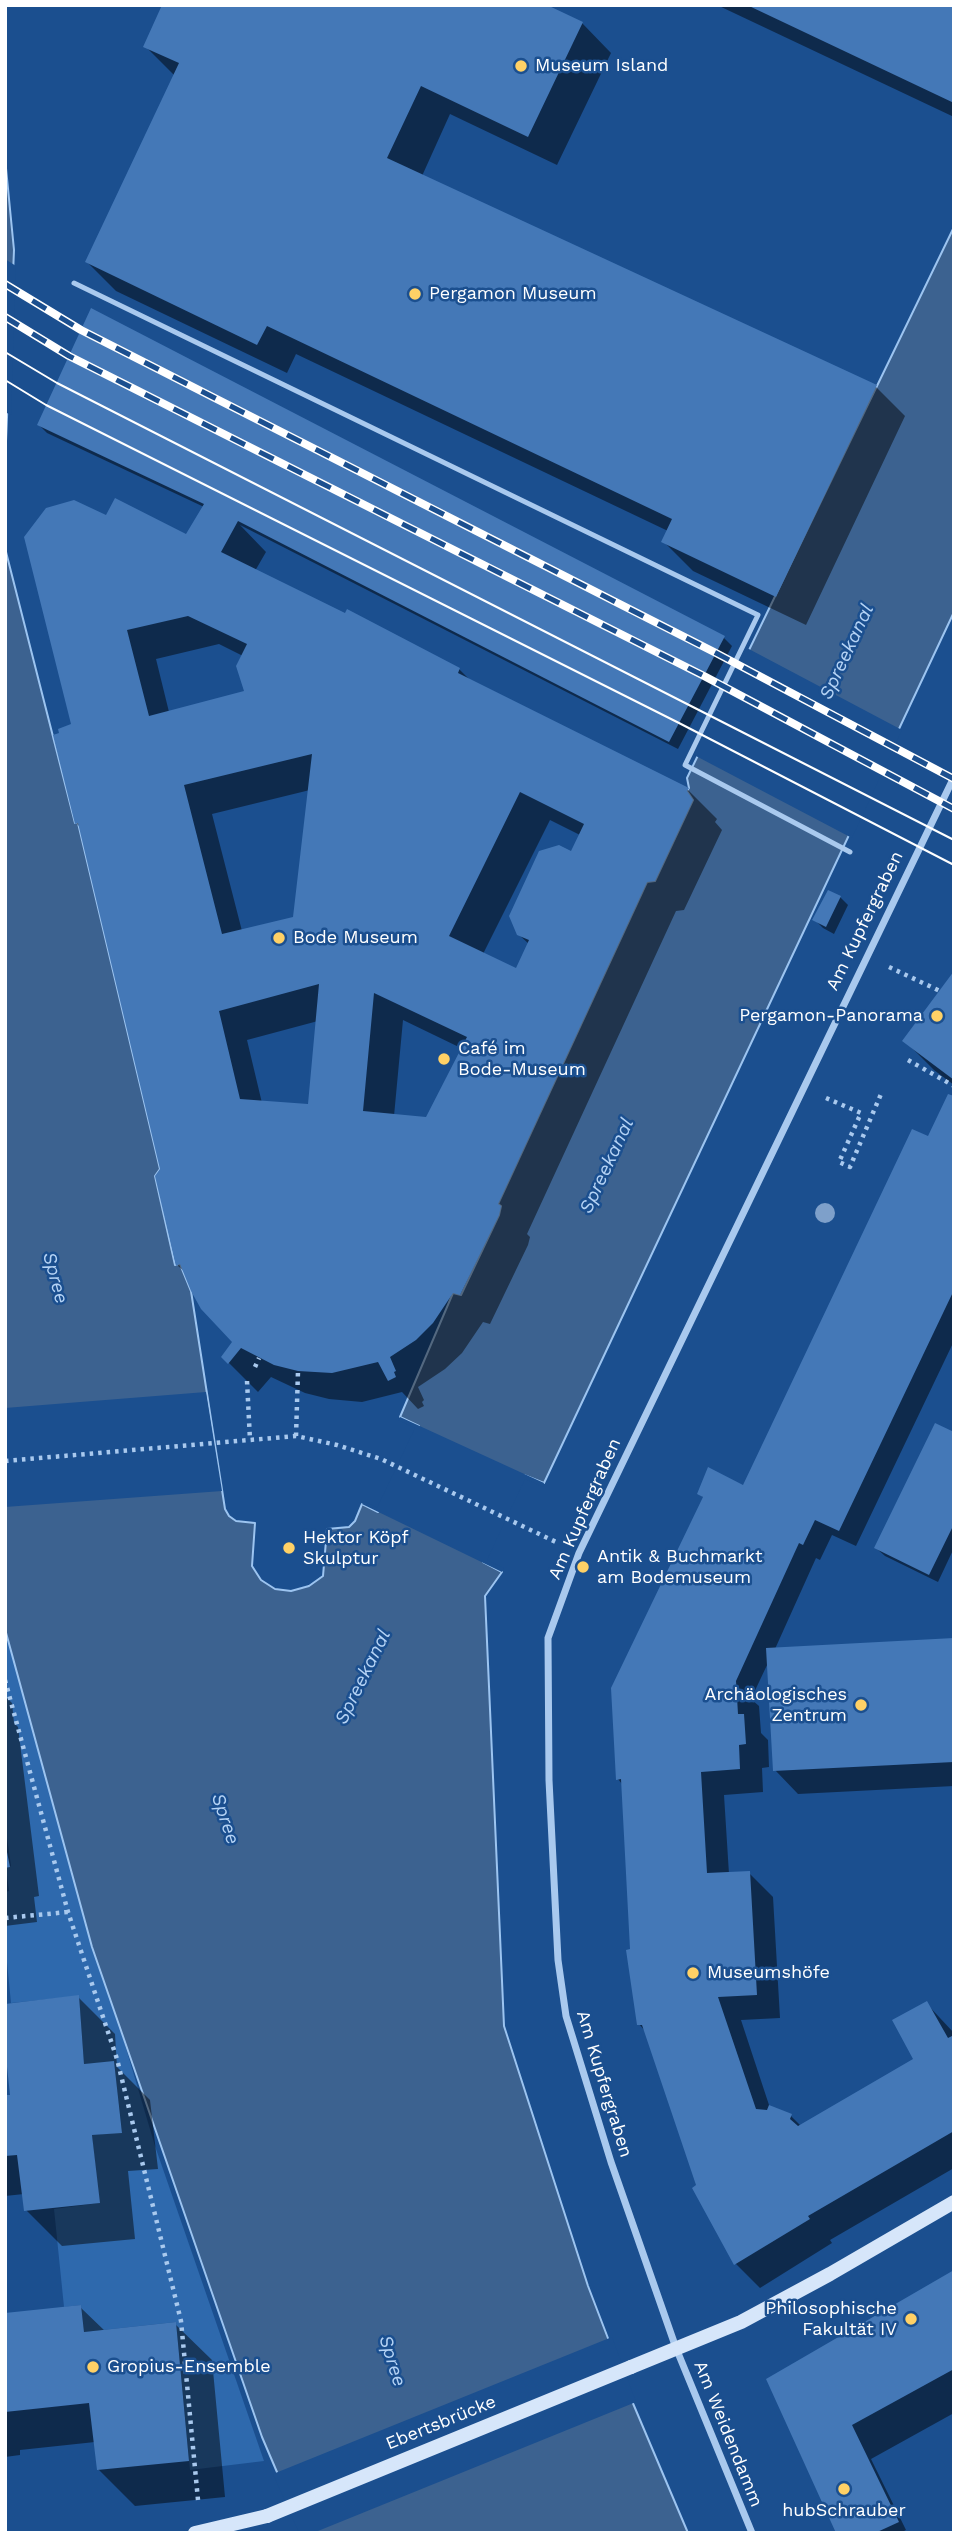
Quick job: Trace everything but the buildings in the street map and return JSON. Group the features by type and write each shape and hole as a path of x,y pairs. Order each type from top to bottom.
{"street":[{"name":"Am Kupfergraben","path":"676,2348 580,2066 566,2016 558,1960 549,1780 548,1638 579,1553 954,777"},
{"name":"Ebertsbrücke","path":"195,2533 267,2515 741,2322 954,2202"},
{"name":"Am Weidendamm","path":"676,2348 752,2533"}],"lane":[{"path":"75,283 758,615 685,765 850,852"}],"path":[{"path":"915,978 940,991"},
{"path":"908,1060 954,1086"},
{"path":"803,1088 861,1113 839,1162 850,1167 881,1094"},
{"path":"255,1367 259,1359"},
{"path":"296,1436 298,1371"},
{"path":"247,1381 250,1440"},
{"path":"5,1461 296,1436 381,1459 579,1553"},
{"path":"5,1680 68,1912 117,2059 181,2321 198,2500"},
{"path":"5,1918 68,1912"}],"shaded area":[{"path":"5,1624 38,1751 155,2146 264,2461 190,2470 176,2322 84,2332 81,2305 64,2307 54,2209 99,2203 92,2135 122,2132 114,2062 84,2064 79,1996 11,2003 5,1942 5,1892 9,1891 6,1868 11,1866 5,1824"}],"water":[{"path":"5,158 14,250 5,465"},
{"path":"954,227 954,612 544,1483 524,1475 483,1562 502,1572 485,1596 504,2026 588,2286 632,2401 688,2533 303,2533 262,2437 92,1947 5,1629 5,548 75,823 78,823 160,1169 155,1176 175,1265 180,1264 191,1291 225,1509 236,1521 255,1523 252,1566 261,1580 275,1589 291,1591 309,1586 323,1576 327,1529 349,1527 355,1521 362,1504 378,1512 419,1426 400,1417 453,1293 461,1295 499,1215 501,1206 498,1204 647,882 655,881 693,800 687,791 687,778"}],"pier":[{"path":"5,259 16,266 11,415 5,412"},
{"path":"747,648 902,730 852,838 694,755"},
{"path":"206,1392 222,1491 5,1507 5,1408"},
{"path":"400,1417 544,1483 543,1487 525,1479 487,1560 504,1568 502,1572 362,1504 364,1501 377,1508 415,1428 398,1420"},
{"path":"612,2337 636,2402 313,2533 299,2533 273,2474"}],"tram line":[{"path":"5,352 57,383 954,840"},
{"path":"5,380 46,405 679,723 954,865"}],"railway":[{"path":"5,284 81,330 716,653 954,779"},
{"path":"5,317 69,356 704,676 954,809"}],"place":[{"name":"Museum Island","path":"521,66"},
{"name":"Pergamon Museum","path":"415,294"},
{"name":"Bode Museum","path":"279,938"},
{"name":"Pergamon-Panorama","path":"937,1016"},
{"name":"Café im Bode-Museum","path":"444,1059"},
{"name":"Hektor Köpf Skulptur","path":"289,1548"},
{"name":"Antik & Buchmarkt am Bodemuseum","path":"583,1567"},
{"name":"Archäologisches Zentrum","path":"861,1705"},
{"name":"Museumshöfe","path":"693,1973"},
{"name":"Philosophische Fakultät IV","path":"911,2319"},
{"name":"Gropius-Ensemble","path":"93,2367"},
{"name":"hubSchrauber","path":"844,2489"}],"water label":[{"name":"Spreekanal","path":"847,652"},
{"name":"Spreekanal","path":"607,1166"},
{"name":"Spree","path":"55,1278"},
{"name":"Spreekanal","path":"363,1677"},
{"name":"Spree","path":"225,1819"},
{"name":"Spree","path":"392,2361"}]}
